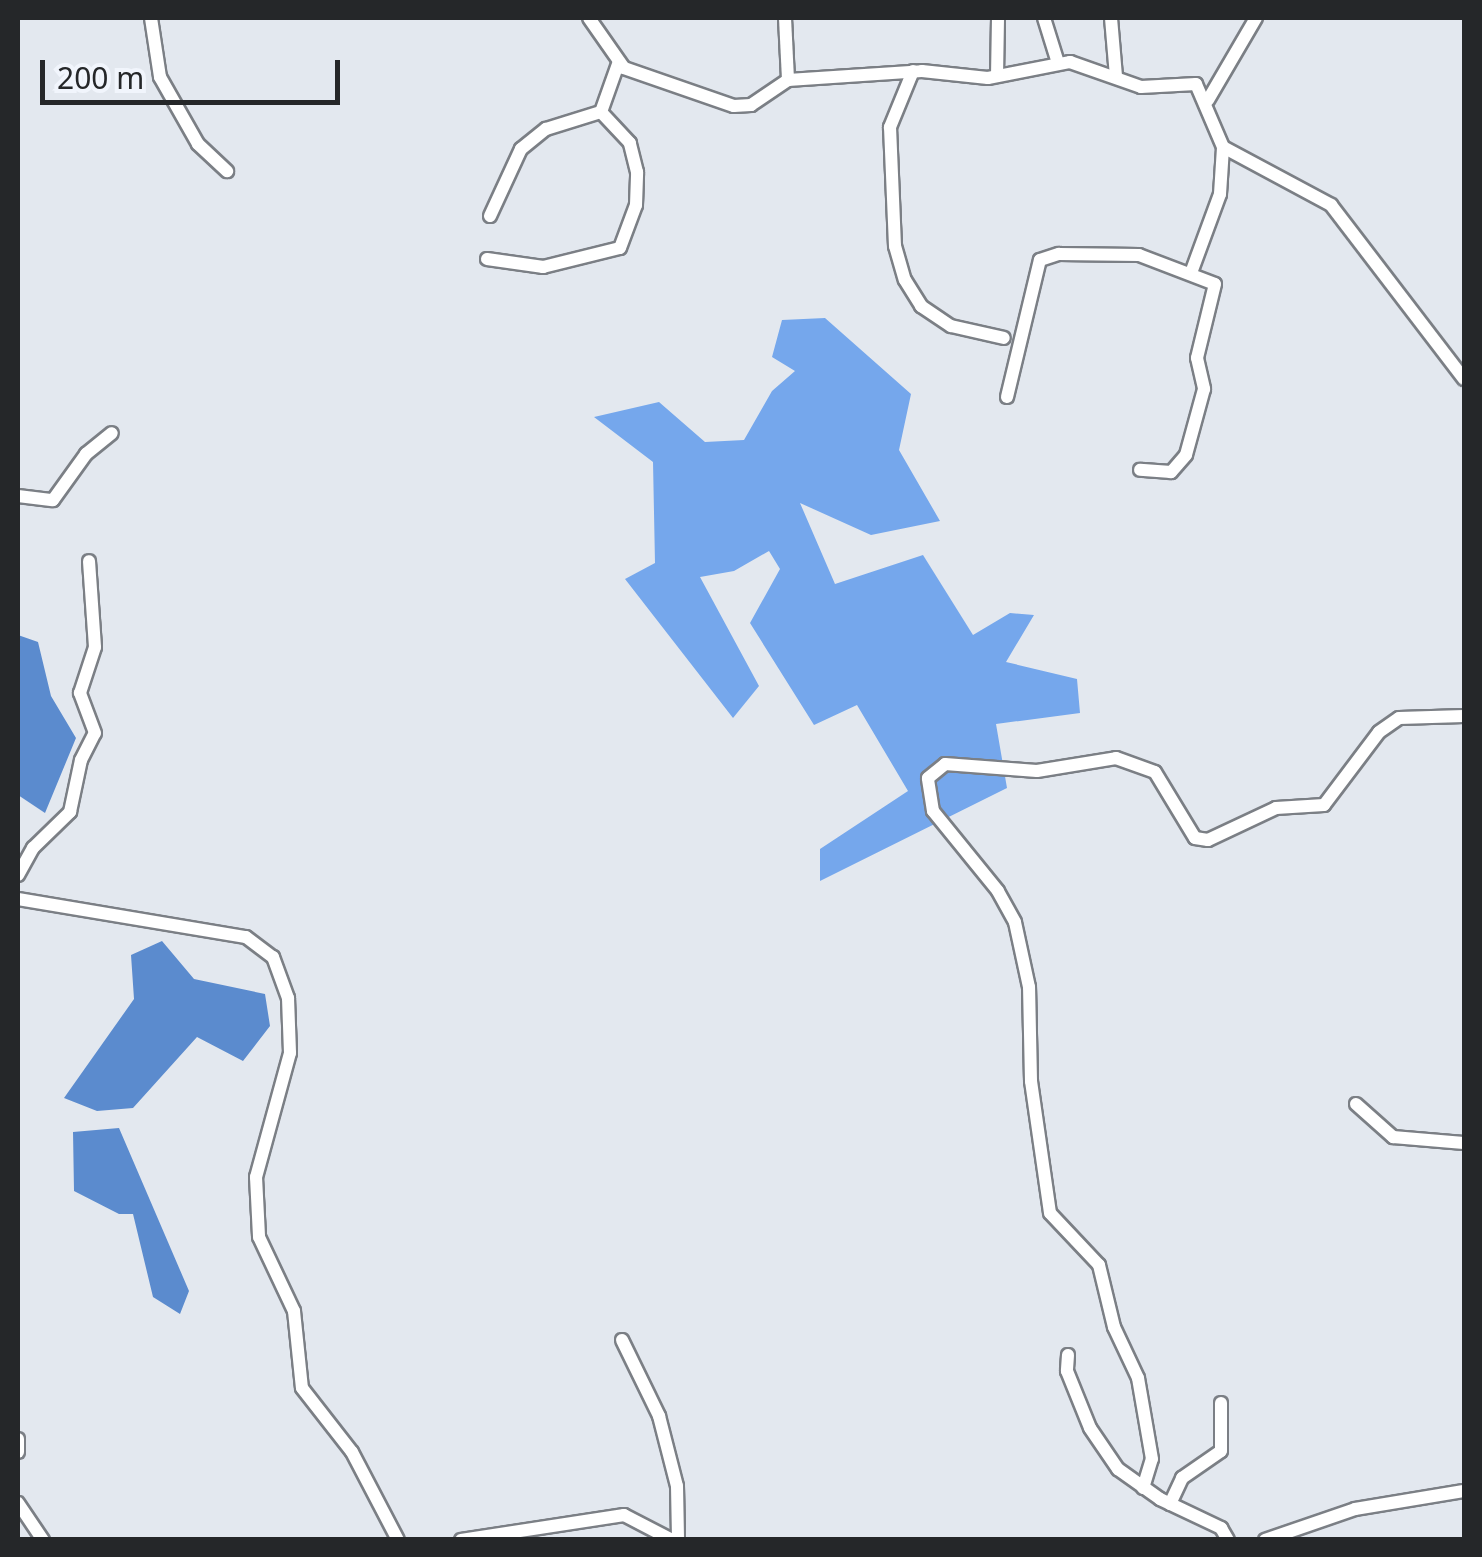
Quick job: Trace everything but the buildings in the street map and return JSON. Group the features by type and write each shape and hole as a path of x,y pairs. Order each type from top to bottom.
{"street":[{"path":"151,18 160,77 198,144 227,171"},
{"path":"589,18 618,64 734,106 752,104 788,80 913,72 997,76 1058,63 1084,63 1141,87 1191,82 1208,100 1224,147 1220,194 1191,273"},
{"path":"785,18 788,80"},
{"path":"997,76 998,18"},
{"path":"1044,18 1058,63"},
{"path":"1111,18 1116,76"},
{"path":"1208,100 1256,18"},
{"path":"601,112 618,64"},
{"path":"913,72 890,127 895,246 904,280 921,306 951,326 1004,338"},
{"path":"490,216 533,137 601,112"},
{"path":"487,260 543,266 620,248 636,204 637,172 630,144 601,112"},
{"path":"1224,147 1331,204 1464,379"},
{"path":"1006,397 1040,260 1058,254 1139,255 1191,273 1218,288 1197,358 1204,382 1200,406 1178,468 1140,470"},
{"path":"18,496 53,500 86,454 112,433"},
{"path":"18,875 40,840 70,812 80,760 95,733 80,693 95,648 89,561"},
{"path":"1143,1488 1152,1459 1138,1378 1114,1327 1099,1265 1050,1213 1032,1082 1027,973 1014,922 998,891 933,810 928,778 944,764 1036,772 1116,758 1155,772 1195,838 1208,840 1276,808 1324,805 1379,732 1398,718 1464,716"},
{"path":"18,899 246,937 273,957 288,998 290,1054 256,1177 258,1237 294,1311 302,1388 352,1452 398,1540"},
{"path":"1356,1104 1393,1137 1464,1143"},
{"path":"622,1340 663,1430 677,1486 675,1540"},
{"path":"1068,1354 1066,1371 1090,1428 1123,1474 1170,1504 1215,1524 1228,1540"},
{"path":"1170,1504 1182,1478 1220,1451 1222,1404"},
{"path":"18,1438 18,1452"},
{"path":"1265,1540 1355,1508 1464,1491"},
{"path":"18,1503 43,1540"},
{"path":"460,1540 614,1515 642,1519 675,1540"}],"shaded area":[{"path":"825,318 911,394 899,450 940,521 871,535 800,503 835,584 923,555 973,635 1010,613 1034,615 1006,662 1077,679 1080,713 996,724 1007,788 820,881 820,849 908,791 857,705 814,725 750,623 780,569 769,551 734,571 700,577 759,686 733,718 625,579 655,563 653,462 594,417 659,402 705,442 744,440 772,391 795,371 772,357 782,320"},
{"path":"18,635 38,642 51,696 76,738 45,813 18,795"},
{"path":"162,941 194,979 265,994 270,1026 243,1061 197,1037 133,1108 97,1111 64,1098 134,999 131,955"},
{"path":"119,1128 189,1291 180,1314 153,1297 133,1214 119,1214 74,1191 73,1132"}]}
